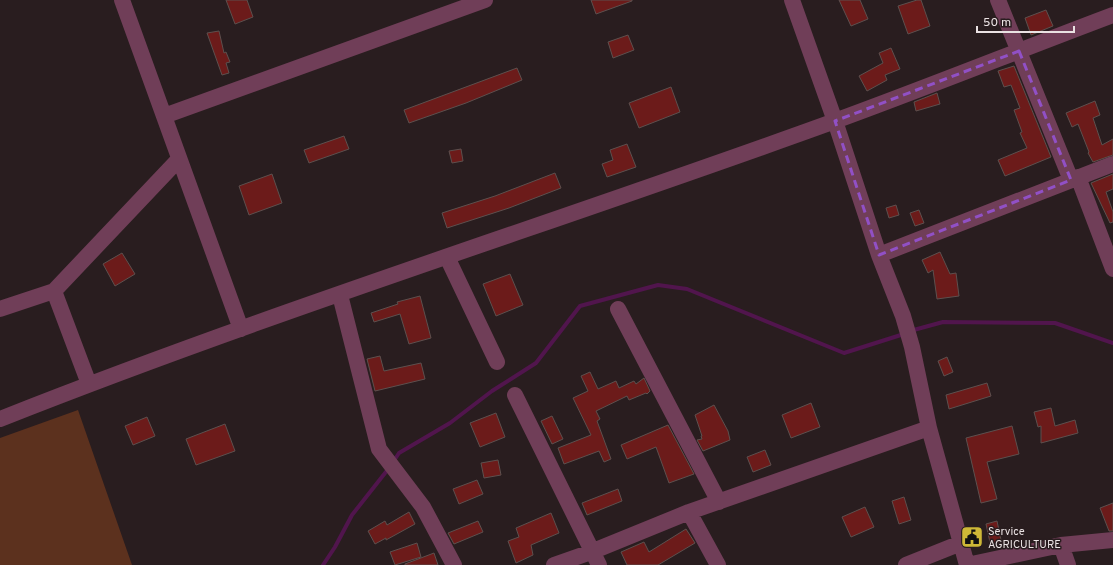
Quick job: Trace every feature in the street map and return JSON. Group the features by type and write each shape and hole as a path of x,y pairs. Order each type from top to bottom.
{"street":[{"path":"122,0 241,329"},
{"path":"164,116 485,0"},
{"path":"792,0 835,121 879,255 903,316 912,347 929,428 967,565 1061,545 1113,540"},
{"path":"998,0 1113,269"},
{"path":"0,419 89,384 241,329 835,121 1113,15"},
{"path":"0,309 54,291 179,158"},
{"path":"879,255 1113,164"},
{"path":"447,257 497,362"},
{"path":"54,291 89,384"},
{"path":"340,294 379,449 423,507 454,565"},
{"path":"618,310 719,502"},
{"path":"515,395 595,558"},
{"path":"554,565 595,558 689,512 929,428"},
{"path":"689,512 718,565"},
{"path":"906,565 961,543"},
{"path":"1061,545 1068,565"}],"highlighted area":[{"path":"1019,51 1071,180 879,255 835,121"}],"shaded area":[{"path":"78,410 132,565 0,565 0,438"}],"building":[{"path":"226,0 247,0 253,17 235,24"},
{"path":"591,0 632,0 632,1 596,14"},
{"path":"839,0 860,0 868,19 851,26"},
{"path":"921,0 930,26 908,34 898,6"},
{"path":"1046,10 1053,26 1031,35 1025,18"},
{"path":"219,31 224,53 226,52 230,62 226,63 229,73 222,75 207,33"},
{"path":"628,35 634,50 613,58 608,42"},
{"path":"891,48 900,69 885,75 887,80 867,91 859,76 883,63 879,53"},
{"path":"1014,66 1051,157 1005,176 998,160 1027,148 1020,133 1022,132 1014,110 1020,108 1011,85 1004,87 998,71"},
{"path":"517,68 522,80 466,103 409,123 404,110"},
{"path":"671,87 680,112 639,128 629,103"},
{"path":"937,93 940,104 916,111 914,102"},
{"path":"1095,101 1100,115 1093,118 1102,145 1113,139 1113,155 1093,162 1088,153 1089,152 1078,124 1072,127 1066,113"},
{"path":"344,136 349,149 309,163 304,150"},
{"path":"627,144 636,167 607,177 602,164 613,160 610,150"},
{"path":"461,149 463,161 452,163 449,151"},
{"path":"555,173 561,188 509,208 447,228 442,213 495,196"},
{"path":"272,174 282,203 249,215 239,186"},
{"path":"1113,174 1113,189 1106,192 1113,212 1113,222 1110,223 1091,183"},
{"path":"896,205 899,215 889,218 886,208"},
{"path":"919,210 924,223 915,226 910,213"},
{"path":"940,252 950,274 956,273 959,296 937,299 933,270 928,273 922,260"},
{"path":"122,253 135,274 115,286 103,264"},
{"path":"510,274 523,305 496,316 483,284"},
{"path":"420,296 431,338 409,344 400,314 374,322 371,313 398,304 397,302"},
{"path":"380,356 384,371 421,363 425,379 375,391 367,359"},
{"path":"947,357 953,372 944,376 938,361"},
{"path":"590,372 598,389 616,381 619,388 634,381 636,384 644,378 650,391 647,394 646,393 629,400 627,396 596,411 600,419 597,421 611,459 604,462 599,451 564,464 558,448 591,435 573,398 588,391 581,376"},
{"path":"987,383 991,396 949,409 946,395"},
{"path":"811,403 820,427 791,438 782,415"},
{"path":"714,405 728,431 730,440 703,451 697,440 702,439 702,436 695,415"},
{"path":"1051,408 1055,426 1075,420 1078,433 1041,443 1041,426 1038,427 1034,412"},
{"path":"496,413 505,437 480,447 470,423"},
{"path":"552,416 563,439 552,444 541,421"},
{"path":"147,417 155,436 133,445 125,426"},
{"path":"225,424 235,451 196,465 186,439"},
{"path":"668,425 694,474 669,483 656,447 627,459 621,445"},
{"path":"1012,426 1019,454 987,462 997,499 981,503 966,438"},
{"path":"765,450 771,465 753,472 747,457"},
{"path":"498,460 501,475 484,478 481,463"},
{"path":"477,480 483,494 459,504 453,489"},
{"path":"618,489 622,501 587,515 582,503"},
{"path":"904,497 911,520 899,524 892,501"},
{"path":"1113,503 1113,531 1109,531 1100,508"},
{"path":"865,507 874,527 851,537 842,517"},
{"path":"409,512 415,524 386,540 386,538 375,544 368,531 385,521 387,525"},
{"path":"551,513 559,533 531,545 533,555 516,563 508,541 519,537 516,528"},
{"path":"478,521 483,532 454,544 448,533"},
{"path":"997,521 1002,545 991,547 986,524"},
{"path":"686,529 695,543 658,565 627,565 621,552 644,542 649,552"},
{"path":"417,543 421,557 395,565 390,552"},
{"path":"434,553 438,565 405,565 405,564"}],"waterway":[{"path":"393,462 399,453 450,423 492,391 536,363 580,306 658,285 687,289 844,353 904,334"},
{"path":"910,331 943,322 1055,323 1113,343"},
{"path":"323,565 335,547 352,515 389,468"}],"place":[{"name":"Service AGRICULTURE","path":"972,537"}]}
